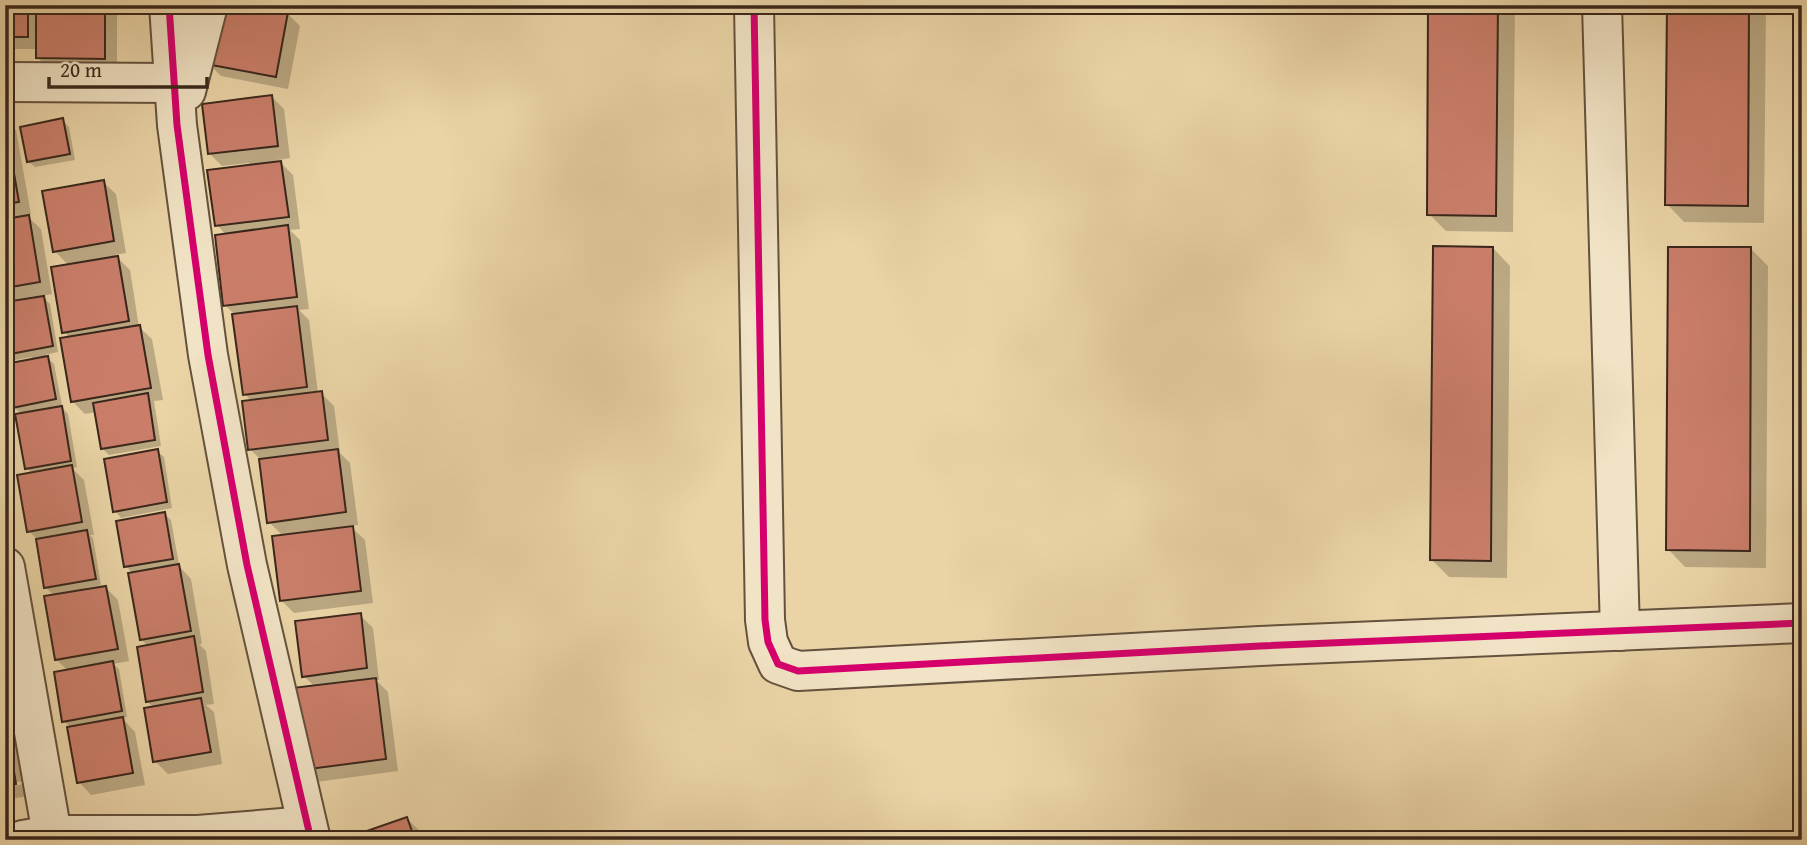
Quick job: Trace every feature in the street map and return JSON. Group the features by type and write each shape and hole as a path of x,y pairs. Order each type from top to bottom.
{"street":[{"path":"5,567 43,838 309,833 247,565 208,355 177,125 169,5"},
{"path":"177,125 208,5"},
{"path":"754,5 765,620 768,642 778,664 798,671 1274,646 1802,623"},
{"path":"1602,5 1620,631"},
{"path":"5,82 174,83"}],"building":[{"path":"5,5 28,5 28,37 5,37"},
{"path":"36,5 105,5 105,59 36,58"},
{"path":"216,5 250,5 288,12 276,77 206,64"},
{"path":"1428,5 1498,5 1496,216 1427,215"},
{"path":"1667,5 1749,5 1748,206 1665,205"},
{"path":"272,95 278,146 208,154 202,104"},
{"path":"63,118 70,154 27,162 20,127"},
{"path":"5,122 19,202 5,204"},
{"path":"281,161 289,217 215,226 207,170"},
{"path":"104,180 114,241 53,252 42,191"},
{"path":"29,215 40,282 5,288 5,219"},
{"path":"288,225 297,297 223,306 215,235"},
{"path":"1433,246 1493,247 1491,561 1430,560"},
{"path":"1668,247 1751,247 1750,551 1666,550"},
{"path":"118,256 129,321 62,333 51,267"},
{"path":"44,296 53,346 5,355 5,302"},
{"path":"297,306 307,387 243,395 232,314"},
{"path":"140,325 151,388 71,402 60,338"},
{"path":"48,356 56,399 12,408 5,364"},
{"path":"322,391 328,440 248,450 242,401"},
{"path":"148,393 155,440 101,449 93,403"},
{"path":"62,406 71,461 25,469 15,414"},
{"path":"158,449 167,502 113,512 104,459"},
{"path":"338,449 346,512 267,523 259,459"},
{"path":"72,465 82,522 27,532 17,475"},
{"path":"165,512 173,559 124,567 116,521"},
{"path":"353,526 361,591 280,601 272,536"},
{"path":"87,530 96,579 44,588 36,539"},
{"path":"179,564 191,631 140,640 128,573"},
{"path":"106,586 118,649 55,660 44,596"},
{"path":"361,613 367,668 302,677 295,621"},
{"path":"194,636 203,692 146,702 137,647"},
{"path":"113,661 122,711 62,722 54,672"},
{"path":"376,678 386,759 302,770 292,688"},
{"path":"201,698 211,752 153,762 144,708"},
{"path":"5,716 16,784 5,786"},
{"path":"123,717 133,773 77,783 67,727"},
{"path":"407,817 415,840 341,840"}],"cycle path":[{"path":"169,5 177,125 208,355 247,565 311,840"},
{"path":"754,5 765,620 768,642 778,664 798,671 1260,646 1802,623"}]}
